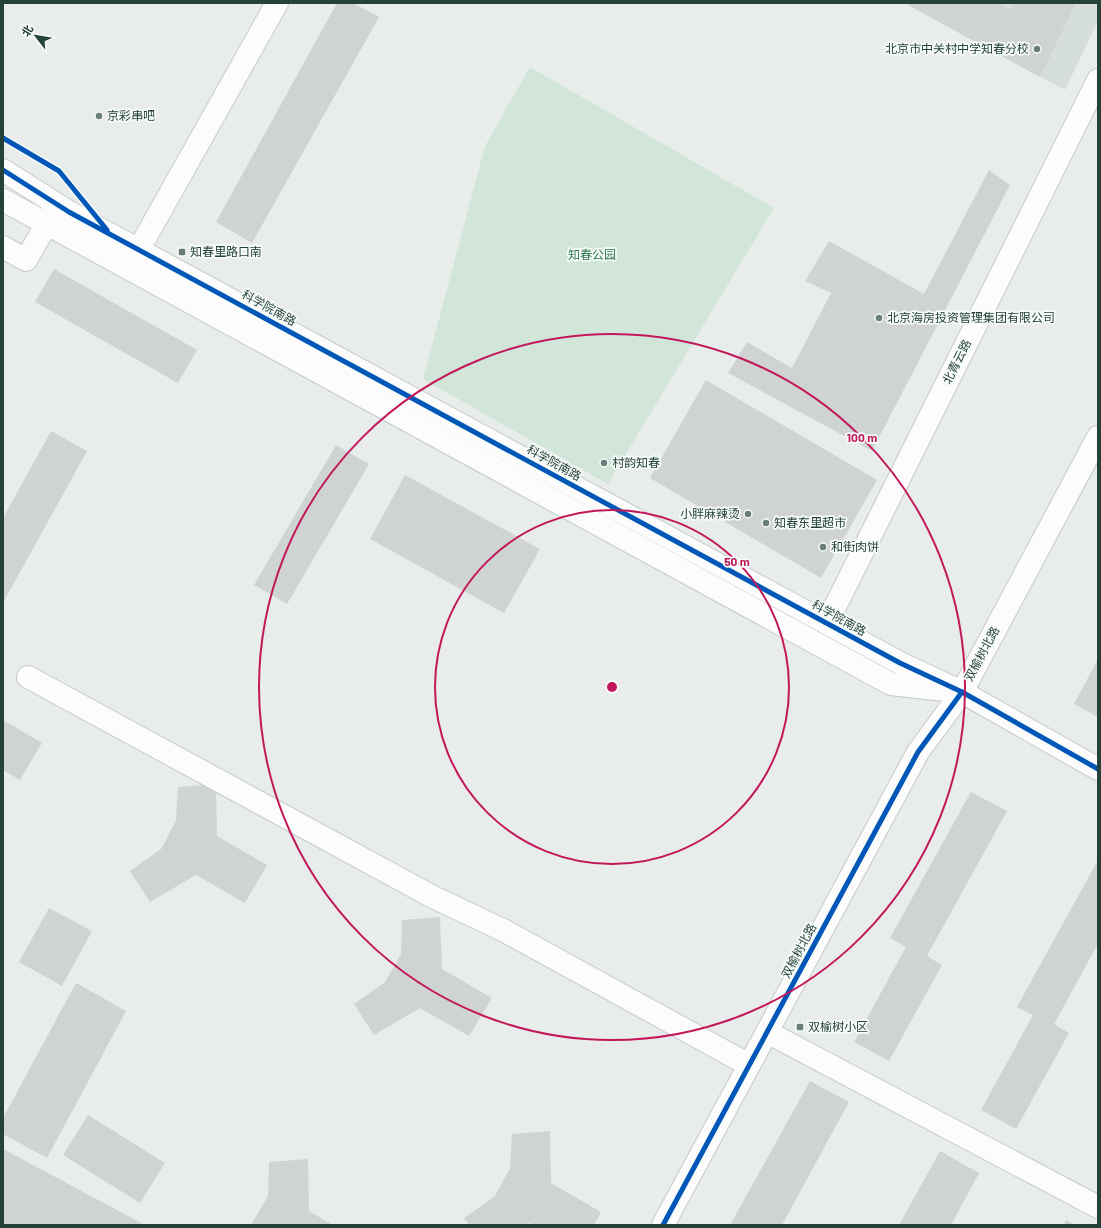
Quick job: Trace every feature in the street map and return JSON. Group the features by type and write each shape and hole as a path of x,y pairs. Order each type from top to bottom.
{"street":[{"path":"139,249 277,3"},
{"name":"北青云路","path":"826,623 1098,80"},
{"name":"科学院南路","path":"3,170 70,212 900,663 962,692 1098,769"},
{"name":"科学院南路","path":"3,200 891,684 962,692"},
{"path":"3,247 26,260 58,204"},
{"name":"双榆树北路","path":"663,1225 918,752 962,692 1098,437"},
{"path":"28,677 433,898 504,930 749,1065"},
{"path":"767,1032 1098,1207"}],"shaded area":[{"name":"北京市中关村中学知春分校","path":"904,3 1098,3 1098,21 1065,90"}],"green space":[{"name":"知春公园","path":"530,67 774,208 608,484 423,379 485,146"}],"building":[{"path":"337,3 353,3 379,17 252,243 216,222"},
{"name":"北京市中关村中学知春分校","path":"912,3 999,3 1011,10 1015,3 1076,3 1040,77 910,6"},
{"name":"北京海房投资管理集团有限公司","path":"989,170 1010,185 872,451 728,373 747,342 792,368 831,293 805,281 829,241 924,294"},
{"path":"54,269 197,350 178,383 35,302"},
{"path":"706,380 877,480 821,578 650,478"},
{"path":"51,431 87,451 3,603 3,518"},
{"path":"336,445 369,464 287,604 254,585"},
{"path":"405,475 540,549 504,613 370,539"},
{"path":"1098,659 1098,717 1074,704"},
{"path":"3,720 42,743 20,780 3,770"},
{"path":"216,784 217,836 267,865 245,903 196,875 150,902 130,871 161,849 176,821 178,787"},
{"path":"971,792 1007,811 927,956 942,965 889,1061 854,1042 906,947 890,938"},
{"path":"1098,860 1098,944 1054,1024 1069,1033 1016,1129 981,1110 1033,1015 1017,1007"},
{"path":"49,908 92,931 62,986 19,962"},
{"path":"440,917 442,969 492,998 469,1036 420,1008 374,1035 354,1004 385,982 401,954 402,920"},
{"path":"76,983 126,1011 47,1158 3,1134 3,1118"},
{"path":"810,1081 849,1102 782,1225 730,1225"},
{"path":"88,1115 165,1163 140,1203 63,1155"},
{"path":"550,1131 551,1183 601,1212 594,1225 534,1225 530,1223 526,1225 469,1225 464,1218 495,1196 510,1168 512,1134"},
{"path":"3,1149 145,1225 3,1225"},
{"path":"940,1151 979,1173 951,1225 899,1225"},
{"path":"308,1159 309,1211 333,1225 250,1225 268,1196 269,1162"},
{"path":"1066,1220 1075,1225 1064,1225"}],"cycle path":[{"path":"3,138 59,171 107,230"},
{"path":"3,170 69,212 900,663 962,692 1098,769"},
{"path":"663,1225 918,752 962,692"}],"place":[{"name":"北京市中关村中学知春分校","path":"1037,49"},
{"name":"京彩串吧","path":"99,116"},
{"name":"知春里路口南","path":"182,252"},
{"name":"北京海房投资管理集团有限公司","path":"879,318"},
{"name":"村韵知春","path":"604,463"},
{"name":"小胖麻辣烫","path":"748,514"},
{"name":"知春东里超市","path":"766,523"},
{"name":"和街肉饼","path":"823,547"},
{"name":"双榆树小区","path":"800,1027"}]}
